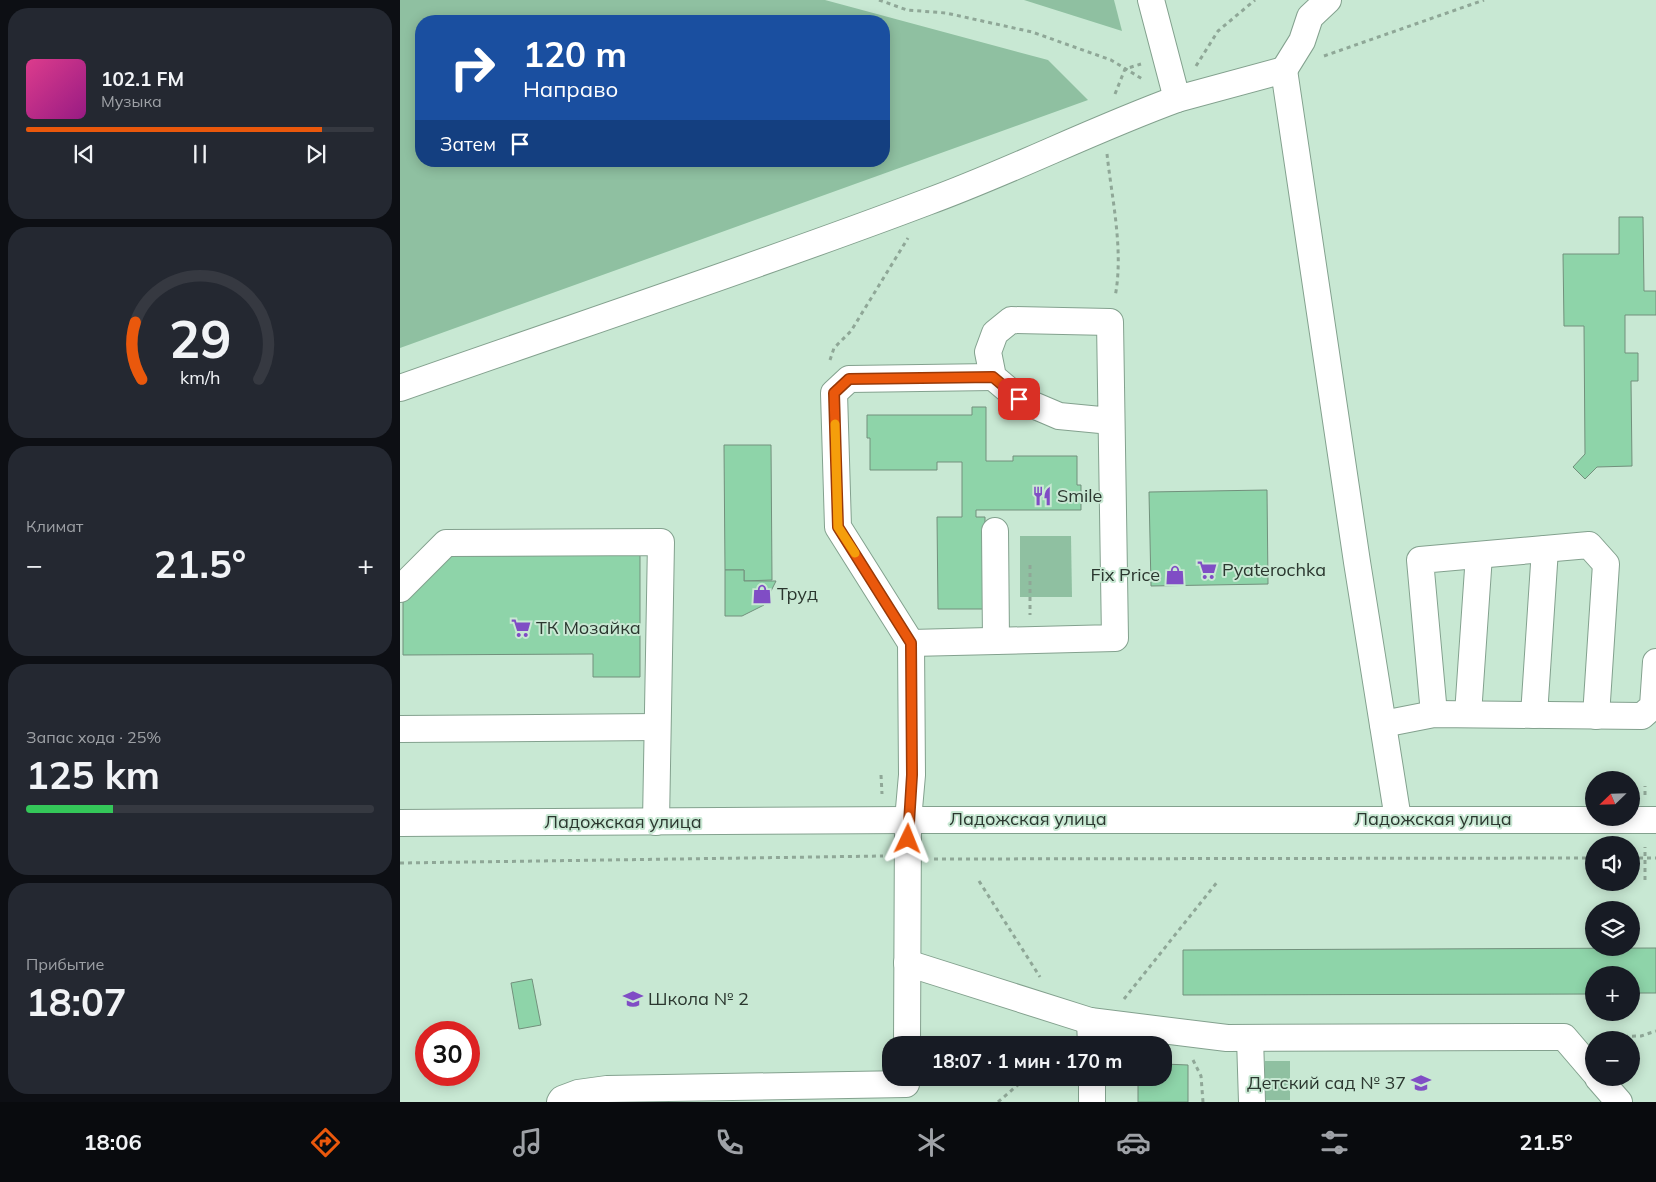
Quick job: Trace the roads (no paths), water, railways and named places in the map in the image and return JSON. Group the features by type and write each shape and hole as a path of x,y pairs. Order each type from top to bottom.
{"street":[{"path":"1151,0 1177,99"},
{"path":"1328,0 1310,17 1302,42 1284,70 1398,819"},
{"path":"400,388 926,203 1177,99 1284,70"},
{"path":"911,643 1115,638 1110,322 1011,320 995,333 988,352 993,377 1019,399 1059,416 1111,421"},
{"path":"906,1036 908,820 912,775 911,643 838,527 834,393 849,379 993,377"},
{"path":"995,531 996,641"},
{"path":"400,589 446,543 661,542 656,822"},
{"path":"1434,714 1420,560 1589,545 1606,564 1596,716"},
{"path":"1534,715 1545,549"},
{"path":"1468,714 1479,555"},
{"path":"1383,724 1434,714 1642,716 1653,706 1656,662"},
{"path":"400,728 658,727"},
{"name":"Ладожская улица","path":"400,823 908,820 1656,820"},
{"path":"907,963 1064,1013 1095,1030 1182,1033 1227,1038 1564,1037 1585,1062"},
{"path":"1250,1038 1252,1102"},
{"path":"1092,1086 1092,1102"},
{"path":"1605,1086 1619,1102"},
{"path":"560,1102 562,1099 578,1093 607,1089 906,1088"}],"place":[{"name":"Smile","path":"1042,496"},
{"name":"Pyaterochka","path":"1207,570"},
{"name":"Fix Price","path":"1175,575"},
{"name":"Труд","path":"762,594"},
{"name":"ТК Мозайка","path":"521,628"},
{"name":"Школа № 2","path":"633,999"},
{"name":"Детский сад № 37","path":"1421,1083"}]}
